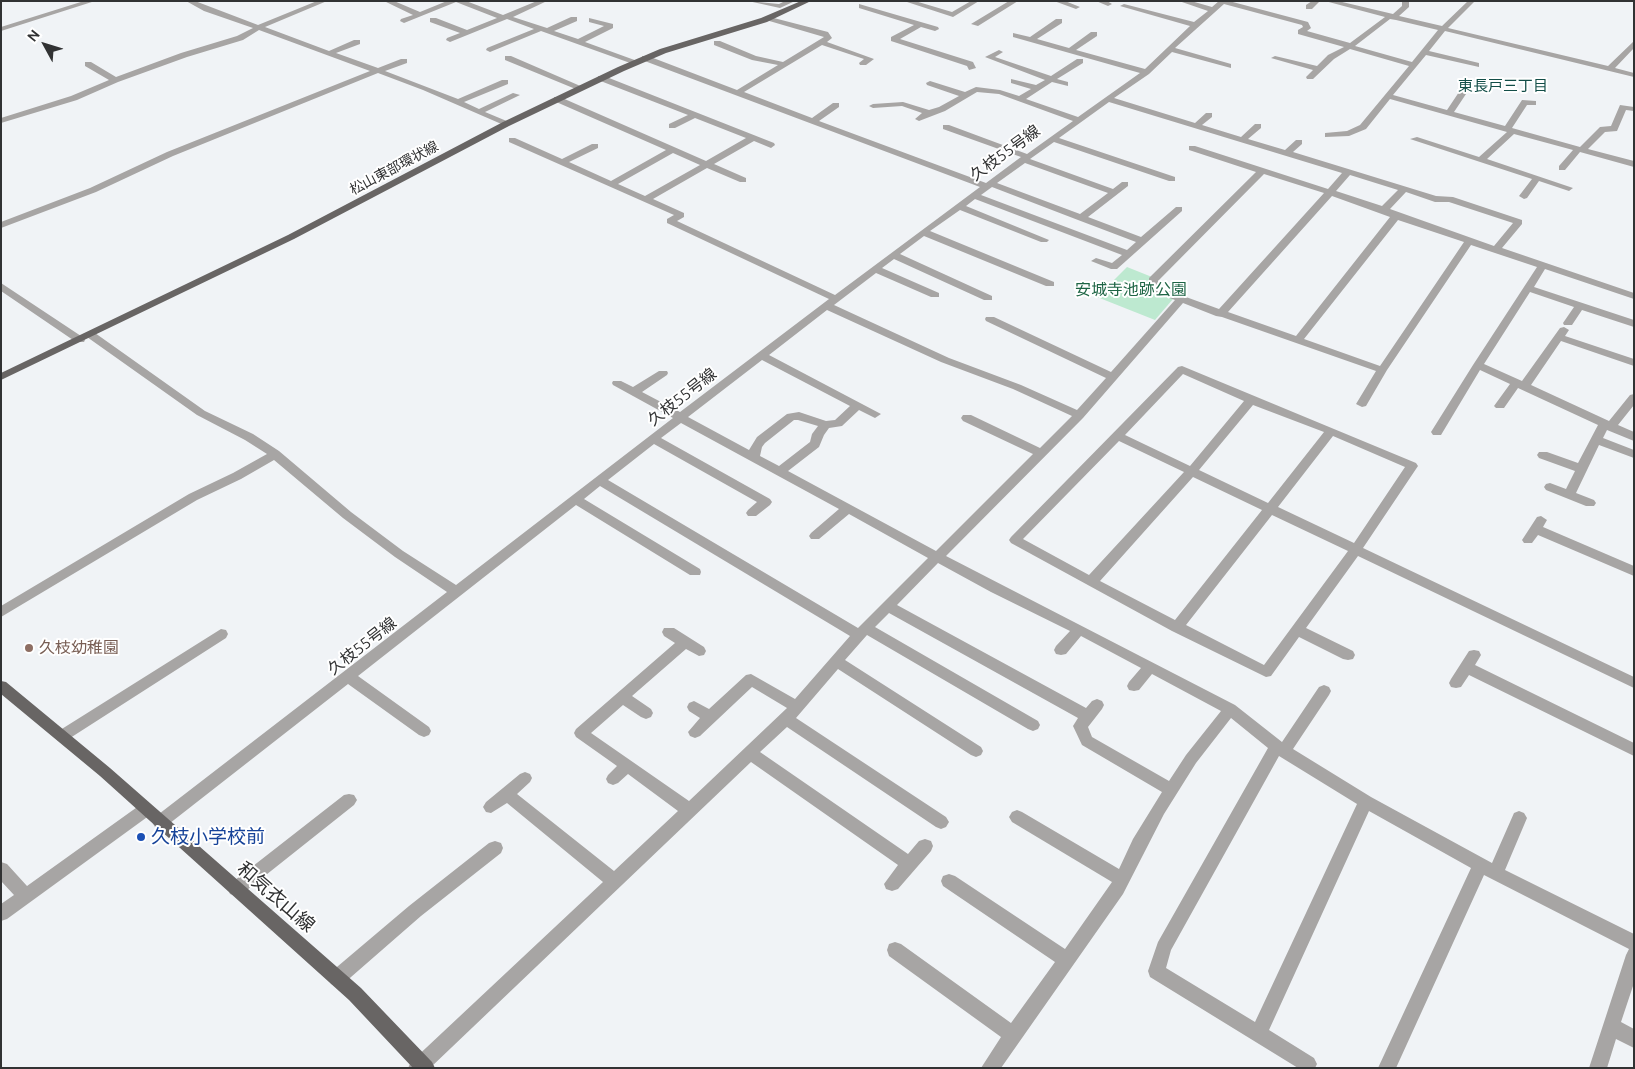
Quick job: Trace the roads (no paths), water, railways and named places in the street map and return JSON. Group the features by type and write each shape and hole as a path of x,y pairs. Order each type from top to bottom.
{"main road":[{"name":"松山東部環状線","path":"1,377 291,237 506,124 600,78 645,58 769,18 808,1"},
{"name":"和気衣山線","path":"1,686 62,736 355,994 422,1066"}],"street":[{"path":"1,29 92,1"},
{"path":"189,1 426,88 506,124"},
{"path":"198,5 210,1"},
{"path":"1,121 74,98 115,80 184,55 240,38 260,27 324,1"},
{"path":"387,1 420,15"},
{"path":"404,21 454,1"},
{"path":"459,1 636,62"},
{"path":"450,40 544,1"},
{"path":"751,1 780,6 792,1"},
{"path":"910,3 953,15 976,1"},
{"path":"975,24 1015,1"},
{"path":"1056,1 1076,7"},
{"path":"1099,1 1108,4"},
{"path":"1182,1 1213,10"},
{"path":"1309,7 1317,1"},
{"path":"1328,1 1391,18 1634,75"},
{"path":"1310,77 1331,57 1351,47 1405,7 1406,1"},
{"path":"1328,135 1349,133 1363,127 1443,29 1472,1"},
{"path":"1224,2 1307,23 1307,28 1301,32 1413,65"},
{"name":"久枝55号線","path":"160,822 923,232 1146,72 1194,25 1224,2"},
{"path":"862,6 936,29"},
{"path":"1124,6 1194,25"},
{"path":"891,15 898,11"},
{"path":"737,93 828,36 769,18"},
{"path":"490,50 574,19"},
{"path":"433,20 467,33"},
{"path":"578,42 610,26 592,20"},
{"path":"1032,40 1059,21"},
{"path":"921,24 894,39 970,64 972,68"},
{"path":"1070,50 1094,34"},
{"path":"1016,35 1146,72"},
{"path":"330,53 357,42"},
{"path":"821,42 870,59 863,63"},
{"path":"717,43 755,58 763,58 783,64"},
{"path":"1610,69 1634,43"},
{"path":"1171,49 1228,66"},
{"path":"769,51 792,59"},
{"path":"998,52 989,57 1065,84"},
{"path":"1424,52 1476,65"},
{"path":"508,58 581,88"},
{"path":"645,58 1142,241"},
{"path":"1275,58 1318,69"},
{"path":"1,226 94,190 170,154 248,124 343,83 404,61"},
{"path":"1020,99 1080,61"},
{"path":"88,64 115,80"},
{"path":"600,78 771,145"},
{"path":"1014,81 1036,88"},
{"path":"458,102 505,82"},
{"path":"930,83 965,95"},
{"path":"919,119 942,109 976,89 986,89 1079,120"},
{"path":"1449,113 1464,91"},
{"path":"478,112 516,94"},
{"path":"1387,96 1634,164"},
{"path":"557,99 743,180"},
{"path":"1108,99 1435,199 1450,199 1519,222 1495,250"},
{"path":"1473,167 1509,130 1525,102 1533,103"},
{"path":"873,106 903,104 930,113"},
{"path":"813,121 836,105"},
{"path":"1562,168 1603,129 1614,129 1623,107 1634,109"},
{"path":"672,126 695,115"},
{"path":"1195,127 1209,116"},
{"path":"1242,140 1258,126"},
{"path":"946,127 1114,192"},
{"path":"646,199 753,138"},
{"path":"1052,139 1172,179"},
{"path":"1414,139 1569,188"},
{"path":"512,140 681,215 670,221 944,360 1017,388 1079,415"},
{"path":"1287,154 1299,142"},
{"path":"563,162 595,146"},
{"path":"1192,148 1384,210 1396,216 1634,296"},
{"path":"611,184 672,149"},
{"path":"1262,170 1153,280 1154,285 1160,291 1220,314 1382,370"},
{"path":"1220,314 1349,172"},
{"path":"1524,196 1537,178"},
{"path":"1081,218 1125,184"},
{"path":"1384,210 1404,189"},
{"path":"974,195 1129,254"},
{"path":"958,206 1044,240"},
{"path":"1096,261 1114,267 1179,209"},
{"path":"1297,341 1396,216"},
{"path":"923,232 996,266 1050,284"},
{"path":"1362,404 1382,370 1469,240"},
{"path":"893,256 962,291 988,298"},
{"path":"1437,432 1542,266"},
{"path":"876,269 935,295"},
{"path":"962,291 975,281"},
{"path":"1,286 80,340"},
{"path":"1528,288 1634,324"},
{"path":"422,1066 786,719 887,606 1079,415 1181,299"},
{"path":"1500,406 1520,385 1564,330 1580,306"},
{"path":"990,319 1113,377"},
{"path":"1564,330 1634,363"},
{"path":"91,335 201,413 249,437 275,454 347,515 399,554 458,592"},
{"path":"762,356 874,414"},
{"path":"1478,366 1634,437"},
{"path":"1182,369 1251,400 1331,431 1412,466 1355,551 1266,672 1091,582 1015,540 1182,369"},
{"path":"634,392 663,373"},
{"path":"617,383 996,590 1028,603 1230,709 1280,749 1366,802 1496,873 1634,943"},
{"path":"1569,494 1596,440 1634,397"},
{"path":"1091,582 1191,472 1251,400"},
{"path":"754,457 756,446 761,440 792,417 799,416 825,425 838,423 858,405"},
{"path":"967,418 1041,453"},
{"path":"780,471 815,444 818,434 825,425"},
{"path":"1177,627 1331,431"},
{"path":"1118,436 1634,683"},
{"path":"654,439 766,502 752,513"},
{"path":"1596,440 1633,454"},
{"path":"1,612 193,497 237,476 275,454"},
{"path":"1543,455 1582,469"},
{"path":"601,481 862,632 1033,725"},
{"path":"1550,487 1590,503"},
{"path":"576,500 694,572"},
{"path":"815,536 848,508"},
{"path":"1535,530 1634,570"},
{"path":"887,606 1093,710 1080,726 1087,741 1171,790"},
{"path":"1061,650 1079,629"},
{"path":"1296,630 1348,656"},
{"path":"669,632 699,652"},
{"path":"62,736 221,634"},
{"path":"684,642 581,733 689,810"},
{"path":"836,661 976,751"},
{"path":"1456,683 1470,661 1634,750"},
{"path":"1134,686 1150,667"},
{"path":"349,677 424,731"},
{"path":"695,732 751,679 796,707"},
{"path":"1308,1064 1156,971 1164,947 1241,808 1280,749 1324,691"},
{"path":"622,697 646,713"},
{"path":"694,707 710,717"},
{"path":"990,1068 1117,889 1139,844 1171,790 1191,759 1230,709"},
{"path":"786,719 941,822"},
{"path":"750,752 909,864"},
{"path":"612,779 627,766"},
{"path":"491,807 525,778"},
{"path":"507,794 614,881"},
{"path":"236,889 349,800"},
{"path":"1258,1035 1366,802"},
{"path":"1,914 145,810"},
{"path":"1018,817 1122,879"},
{"path":"1496,873 1519,818"},
{"path":"892,884 925,846"},
{"path":"337,978 415,911 495,848"},
{"path":"1387,1068 1480,864"},
{"path":"1,869 25,896"},
{"path":"949,881 1066,960"},
{"path":"895,950 1013,1035"},
{"path":"1598,1068 1634,955"},
{"path":"1611,1026 1634,1039"}],"place":[{"name":"久枝幼稚園","path":"29,648"},
{"name":"久枝小学校前","path":"141,837"}],"district":[{"name":"東長戸三丁目","path":"1503,86"}],"park label":[{"name":"安城寺池跡公園","path":"1131,290"}]}
